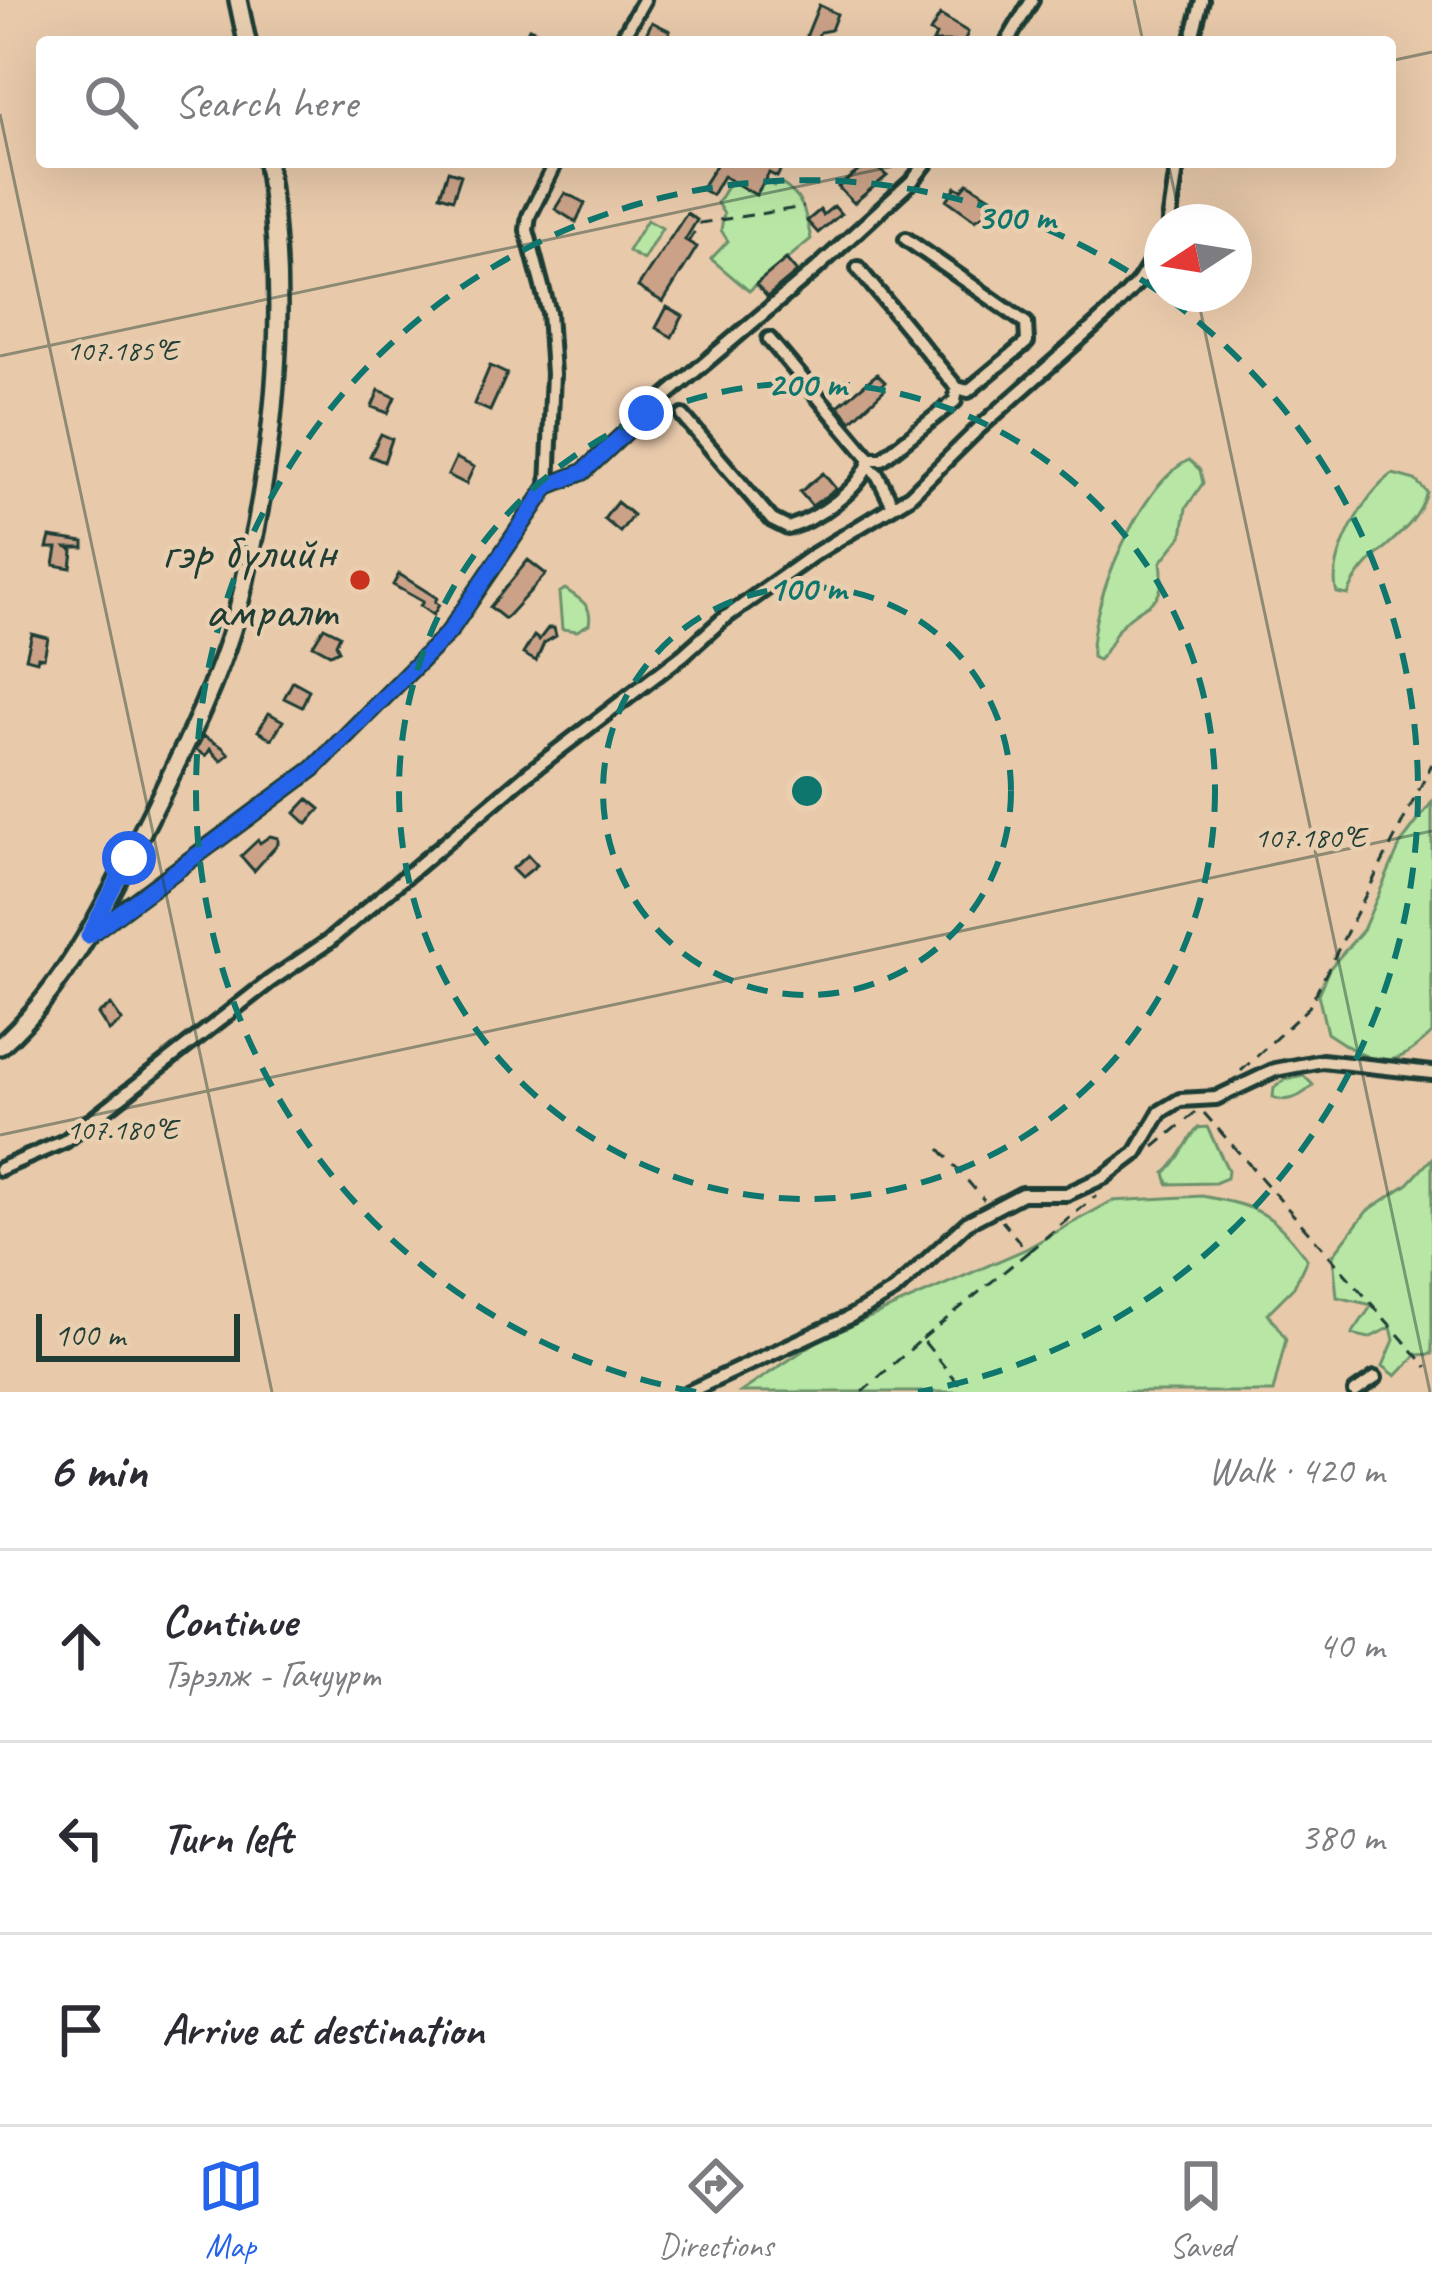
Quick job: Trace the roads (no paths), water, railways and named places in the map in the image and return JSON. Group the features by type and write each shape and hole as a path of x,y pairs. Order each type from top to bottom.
{"main road":[{"path":"238,0 246,36"},
{"path":"0,1046 40,1005 88,936 188,741 229,641 265,477 279,343 275,219 267,168"}],"street":[{"path":"623,36 644,0"},
{"path":"1011,36 1032,0"},
{"path":"1193,36 1202,0"},
{"path":"88,936 313,769 361,723 449,632 548,486 554,374 549,313 527,230 553,168"},
{"path":"548,486 583,472 818,268 922,168"},
{"path":"1172,204 1177,168"},
{"path":"858,268 957,388 968,391 1027,342 1026,323 906,239"},
{"path":"0,1169 65,1141 270,981 329,941 527,774 722,620 852,528 910,496 1110,312 1144,273"},
{"path":"770,339 869,463 893,506"},
{"path":"683,416 772,520 788,528 833,503 869,463 882,459 955,401 957,388"},
{"path":"689,1392 774,1356 894,1291 967,1223 1022,1194 1067,1194 1104,1177 1136,1153 1160,1112 1180,1100 1216,1098 1275,1070 1322,1061 1432,1073"},
{"path":"1355,1392 1375,1378"}],"place":[{"name":"гэр бүлийн амралт","path":"360,580"}]}
